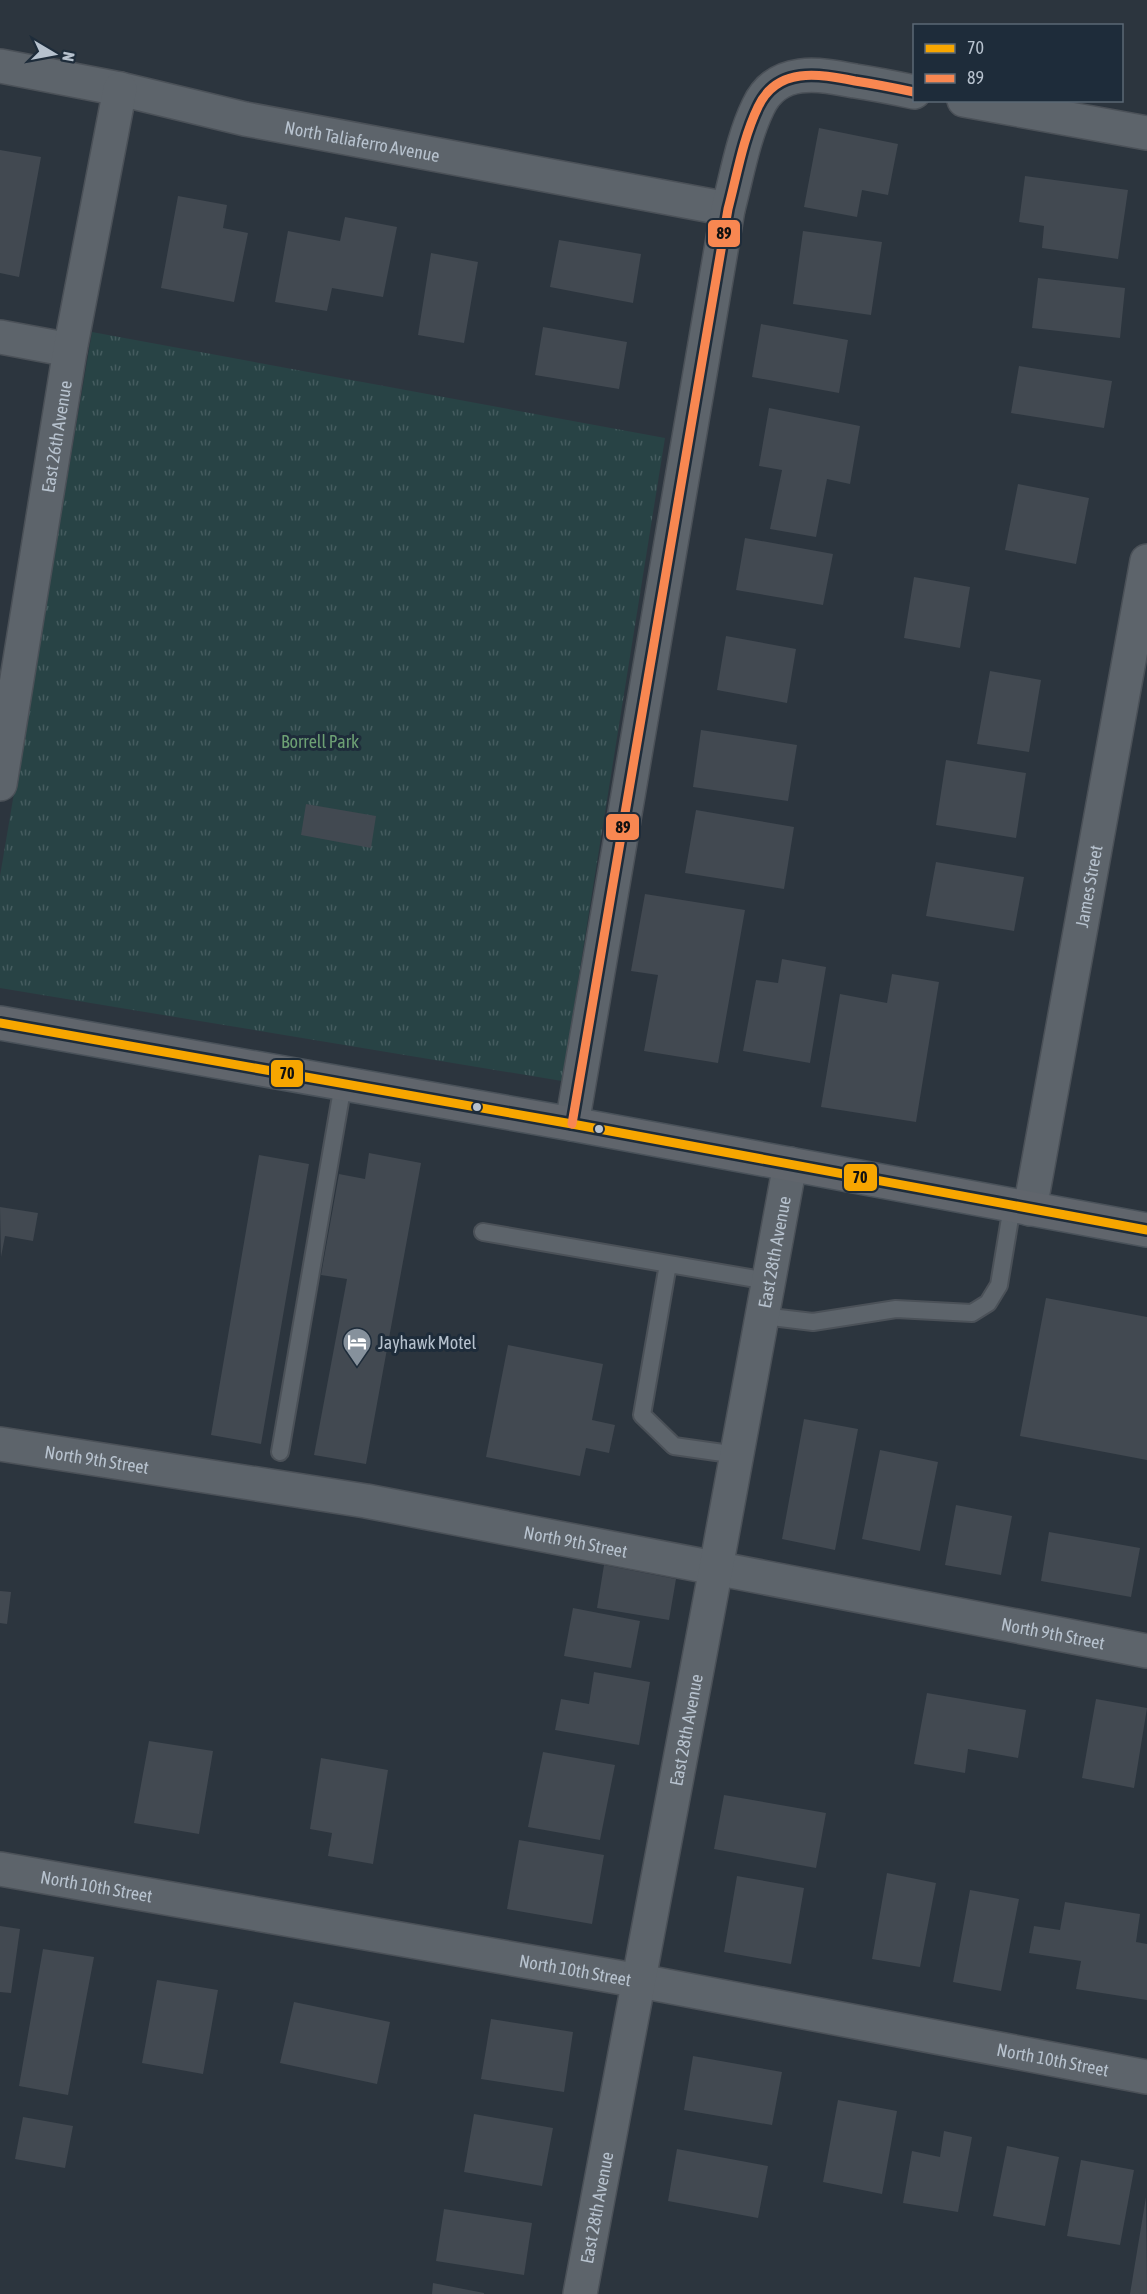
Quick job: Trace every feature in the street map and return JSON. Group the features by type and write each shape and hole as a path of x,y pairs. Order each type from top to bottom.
{"main road":[{"path":"0,1023 572,1124 1147,1230"}],"street":[{"name":"North Taliaferro Avenue","path":"0,66 120,89 245,119 728,209"},
{"path":"572,1124 728,209 752,121 758,105 776,84 805,74 913,92"},
{"name":"East 26th Avenue","path":"0,784 70,350 120,89"},
{"path":"975,102 1147,133"},
{"path":"0,337 70,350"},
{"name":"James Street","path":"1021,1207 1147,561"},
{"name":"East 28th Avenue","path":"580,2294 717,1568 790,1164"},
{"name":"North 9th Street","path":"0,1443 366,1501 1147,1651"},
{"name":"North 10th Street","path":"0,1869 640,1981 1147,2077"}],"lane":[{"path":"280,1452 343,1084"},
{"path":"762,1316 813,1322 896,1309 972,1313 988,1303 999,1285 1021,1207"},
{"path":"483,1232 768,1281"},
{"path":"668,1264 642,1415 674,1446 737,1455"}],"green space":[{"name":"Borrell Park","path":"92,332 665,438 562,1081 0,988 0,876"}],"building":[{"path":"819,128 898,144 888,195 862,190 857,217 804,207"},
{"path":"0,150 41,157 19,277 0,273"},
{"path":"1025,176 1128,190 1118,259 1042,248 1044,226 1019,222"},
{"path":"178,196 227,205 223,228 248,233 234,302 161,288"},
{"path":"345,217 397,227 383,297 332,288 327,311 275,302 288,231 340,241"},
{"path":"803,231 882,242 871,315 793,304"},
{"path":"559,240 641,254 633,303 550,287"},
{"path":"431,253 478,262 464,343 418,335"},
{"path":"1038,278 1125,288 1120,338 1032,328"},
{"path":"761,324 848,340 839,393 752,377"},
{"path":"543,327 627,342 619,389 535,375"},
{"path":"1019,366 1112,381 1104,428 1011,413"},
{"path":"769,408 860,426 850,484 827,479 816,537 770,529 782,470 759,466"},
{"path":"1018,484 1089,498 1076,564 1005,550"},
{"path":"745,538 833,554 823,605 736,590"},
{"path":"914,577 970,587 960,648 904,638"},
{"path":"726,636 796,649 787,703 717,690"},
{"path":"990,671 1041,680 1029,752 977,744"},
{"path":"701,730 797,745 788,801 693,787"},
{"path":"946,760 1026,773 1016,838 936,825"},
{"path":"306,804 376,816 371,848 301,835"},
{"path":"696,810 794,827 784,889 685,873"},
{"path":"936,862 1024,877 1014,931 926,916"},
{"path":"645,894 745,910 718,1063 644,1051 658,975 631,971"},
{"path":"782,959 826,967 810,1063 743,1051 756,980 778,983"},
{"path":"892,974 939,982 916,1122 821,1107 840,994 887,1003"},
{"name":"Jayhawk Motel","path":"369,1153 421,1163 366,1464 314,1455 347,1279 321,1275 339,1174 365,1179"},
{"path":"259,1155 309,1164 261,1444 211,1435"},
{"path":"0,1207 38,1213 33,1241 5,1236 1,1257"},
{"path":"1046,1298 1147,1317 1147,1460 1020,1436"},
{"path":"508,1345 603,1364 592,1420 615,1425 609,1453 586,1448 580,1476 486,1457"},
{"path":"804,1419 858,1429 835,1550 782,1539"},
{"path":"880,1450 938,1462 920,1551 862,1539"},
{"path":"956,1505 1012,1516 1001,1575 945,1565"},
{"path":"1049,1532 1140,1548 1131,1597 1041,1581"},
{"path":"604,1565 676,1579 669,1620 597,1608"},
{"path":"0,1591 11,1592 7,1624 0,1623"},
{"path":"573,1608 640,1621 631,1668 564,1656"},
{"path":"594,1672 650,1682 639,1745 555,1730 561,1699 589,1704"},
{"path":"927,1693 1026,1710 1018,1758 968,1749 965,1773 914,1764"},
{"path":"1096,1699 1147,1708 1134,1788 1082,1778"},
{"path":"149,1741 213,1751 199,1834 134,1823"},
{"path":"543,1752 615,1765 600,1840 528,1827"},
{"path":"321,1758 388,1770 373,1864 328,1856 332,1833 310,1829"},
{"path":"724,1795 826,1813 816,1868 714,1849"},
{"path":"519,1840 604,1855 592,1924 507,1909"},
{"path":"887,1873 936,1883 920,1967 872,1959"},
{"path":"737,1876 804,1888 791,1964 724,1952"},
{"path":"970,1890 1019,1899 1001,1991 953,1982"},
{"path":"1065,1902 1140,1914 1136,1942 1147,1944 1147,2000 1076,1989 1081,1961 1029,1953 1034,1926 1060,1930"},
{"path":"0,1926 20,1929 11,1993 0,1992"},
{"path":"43,1949 94,1957 68,2095 19,2086"},
{"path":"157,1980 218,1990 203,2074 142,2063"},
{"path":"294,2002 390,2022 377,2084 280,2063"},
{"path":"491,2019 573,2032 564,2092 481,2079"},
{"path":"693,2056 782,2072 772,2125 684,2110"},
{"path":"838,2100 897,2111 882,2194 823,2182"},
{"path":"474,2114 553,2128 542,2186 464,2172"},
{"path":"23,2117 73,2126 65,2168 15,2159"},
{"path":"944,2131 972,2137 958,2212 903,2203 912,2151 940,2157"},
{"path":"1007,2146 1059,2157 1045,2226 993,2216"},
{"path":"677,2149 768,2166 758,2218 668,2201"},
{"path":"1081,2160 1134,2170 1120,2245 1067,2236"},
{"path":"1146,2197 1147,2294 1130,2294"},
{"path":"444,2209 532,2223 524,2275 436,2261"},
{"path":"433,2283 484,2293 484,2294 432,2294"}],"transit line":[{"name":"89","path":"572,1124 728,209 748,131 766,94 776,85 800,76 827,76 913,92"},
{"name":"70","path":"0,1023 572,1124 1147,1230"}],"place":[{"name":"Jayhawk Motel","path":"357,1368"}]}
